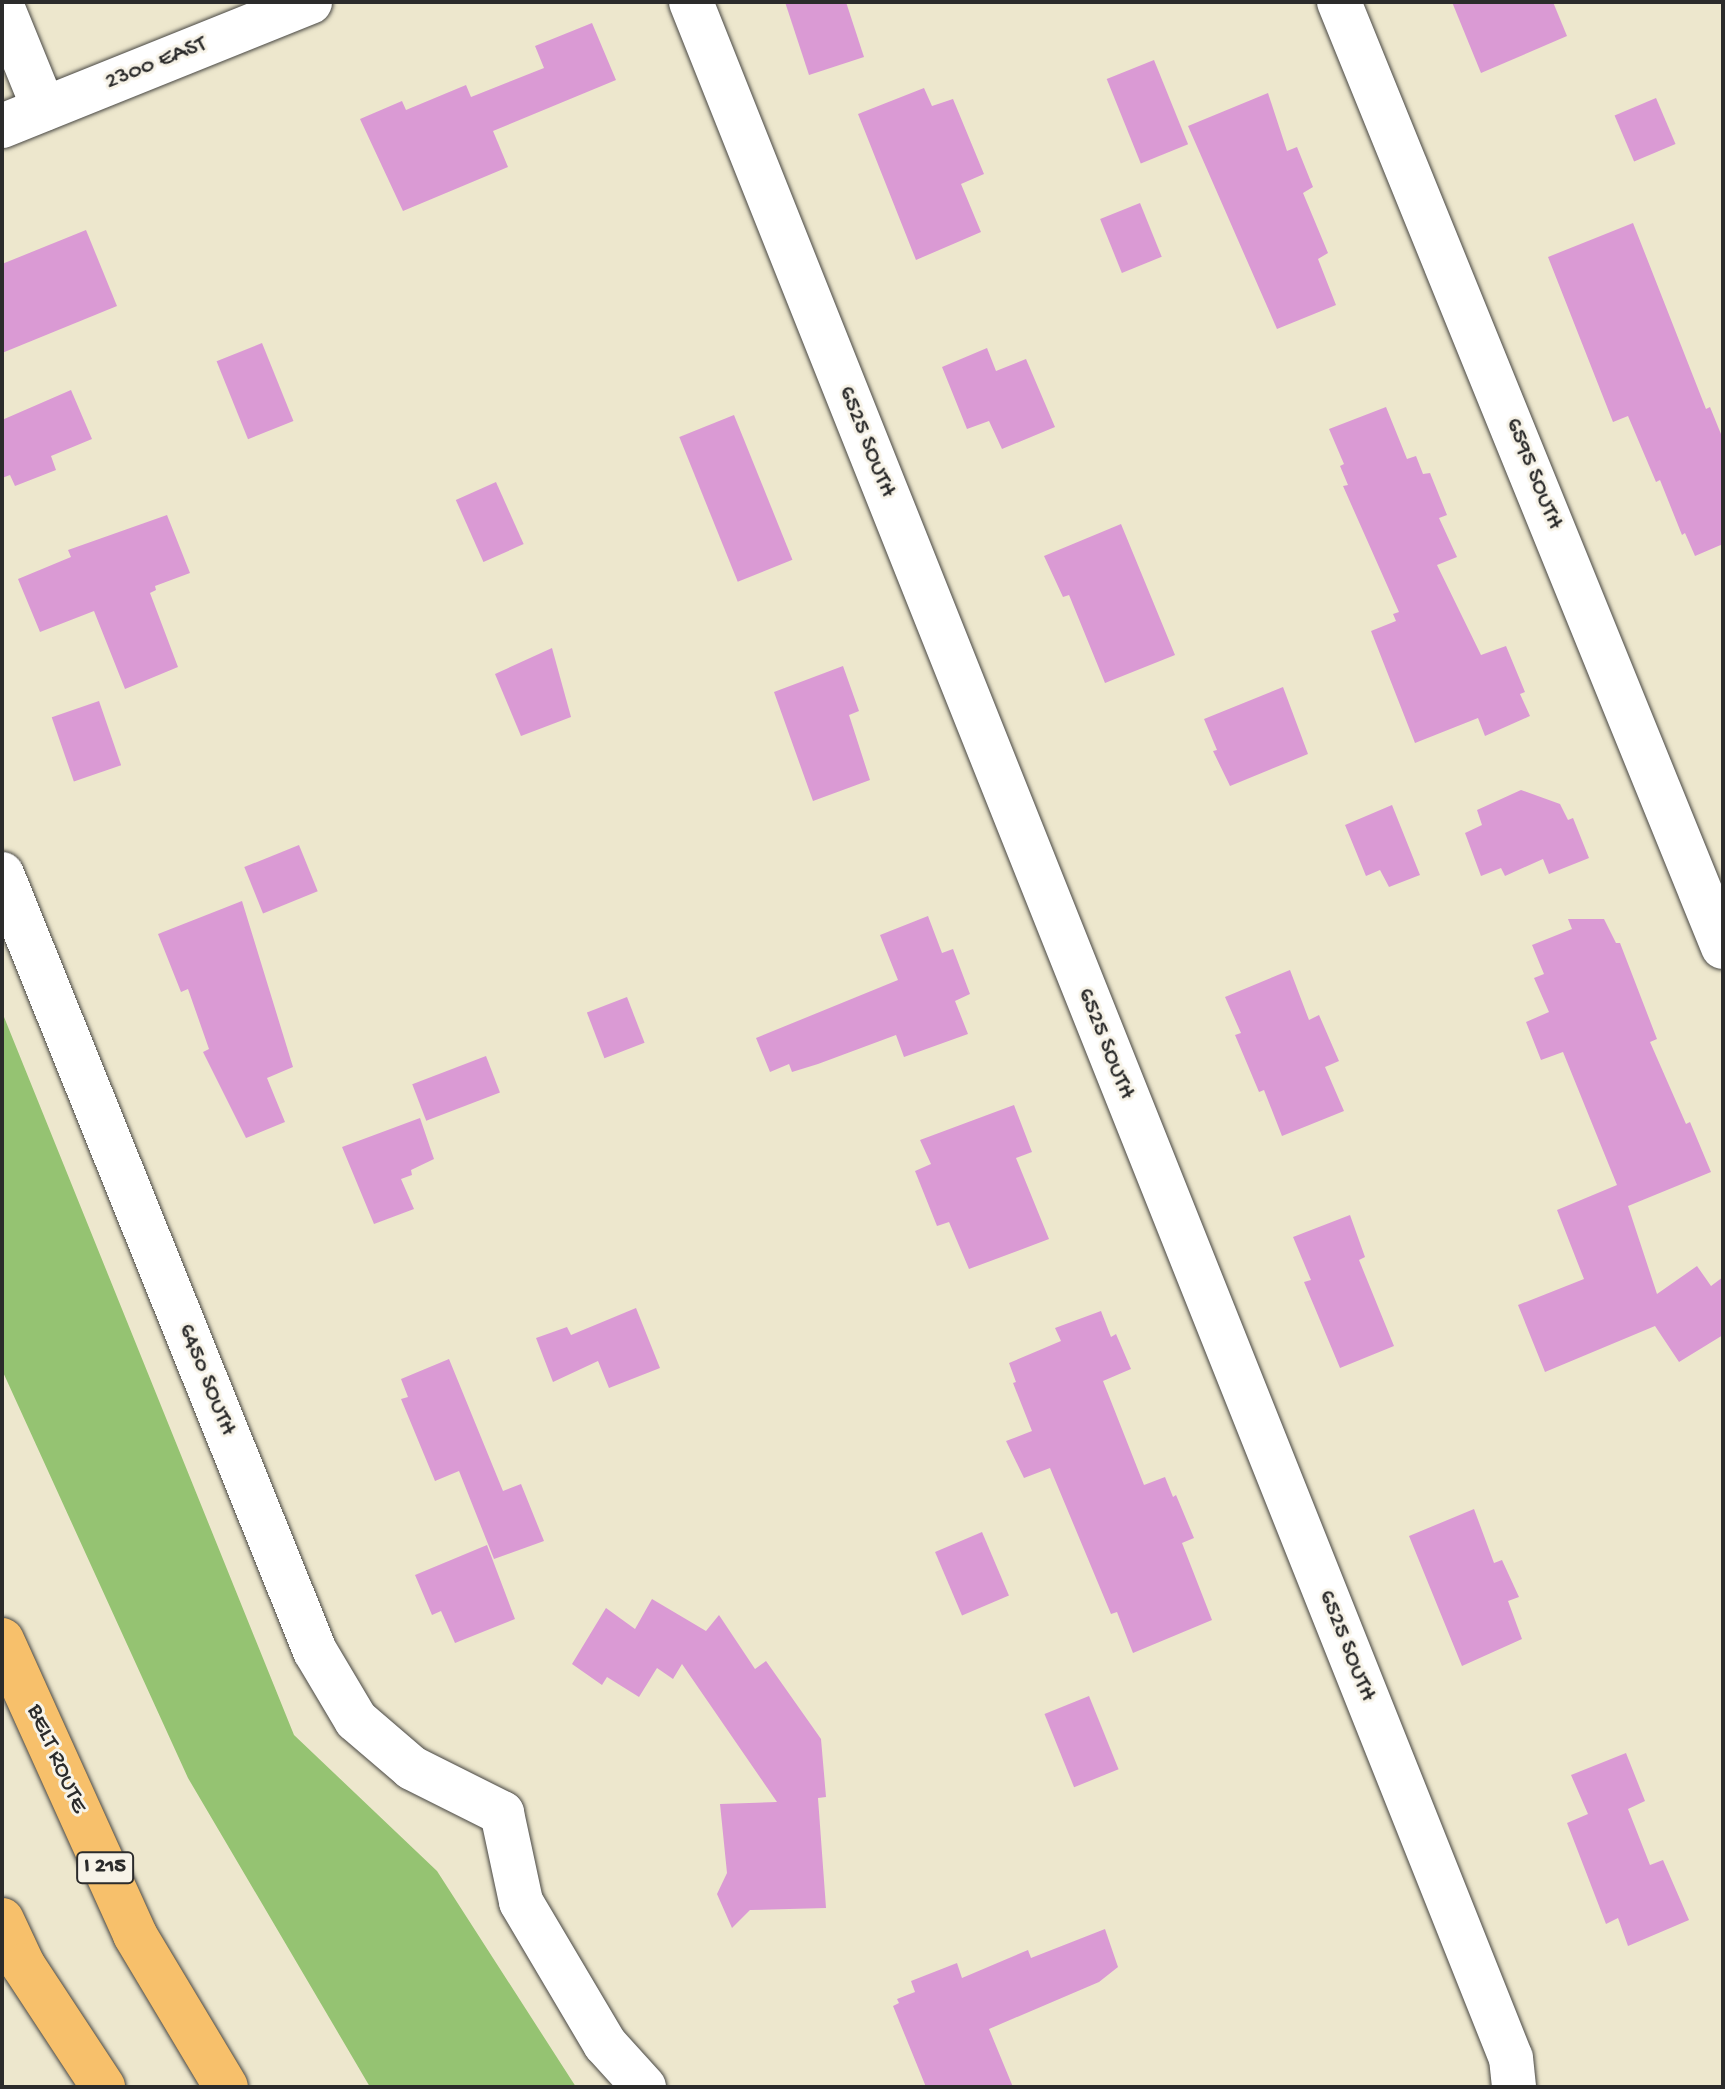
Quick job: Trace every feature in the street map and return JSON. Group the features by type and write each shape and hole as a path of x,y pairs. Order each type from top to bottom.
{"highway":[{"name":"BELT ROUTE","path":"2,1640 135,1935 226,2087"},
{"path":"2,1920 79,2087"},
{"path":"135,1935 257,2087"},
{"path":"23,1965 103,2087"}],"street":[{"name":"2300 EAST","path":"2,126 310,2"},
{"name":"6525 SOUTH","path":"691,2 1511,2058 1514,2087"},
{"name":"6595 SOUTH","path":"1339,2 1723,947"},
{"path":"2,6 44,109"},
{"name":"6450 SOUTH","path":"2,874 315,1651 356,1720 401,1759 412,1768 502,1813 521,1902 605,2044 644,2087"}],"green space":[{"path":"2,1012 294,1735 437,1871 576,2087 370,2087 188,1778 2,1370"}],"building":[{"path":"785,2 846,2 864,57 809,75"},
{"path":"1452,2 1553,2 1567,36 1481,73"},
{"path":"592,23 616,80 493,131 508,167 403,211 360,119 402,101 406,110 466,85 471,97 544,68 535,46"},
{"path":"1154,60 1188,144 1141,163 1107,79"},
{"path":"924,88 932,106 953,99 984,174 961,184 981,232 916,260 858,114"},
{"path":"1268,93 1287,151 1297,147 1313,187 1303,193 1328,253 1318,259 1336,305 1277,329 1188,126"},
{"path":"1656,98 1676,144 1634,162 1615,116"},
{"path":"1140,203 1162,257 1122,273 1100,219"},
{"path":"1633,223 1706,409 1710,407 1723,439 1723,544 1695,556 1685,533 1682,535 1660,480 1656,482 1628,416 1613,422 1548,257"},
{"path":"86,230 117,306 2,353 2,264"},
{"path":"262,343 293,421 248,439 217,361"},
{"path":"987,348 996,371 1026,359 1055,427 1002,449 989,421 967,429 942,367"},
{"path":"71,390 92,439 51,456 56,470 15,486 10,475 2,478 2,420"},
{"path":"1386,407 1407,459 1416,456 1423,474 1430,473 1447,515 1439,518 1457,557 1437,565 1481,655 1506,646 1525,692 1520,694 1530,716 1485,736 1478,718 1415,743 1371,631 1396,621 1393,614 1399,612 1343,486 1348,485 1340,466 1344,464 1329,429"},
{"path":"734,415 792,560 738,582 679,437"},
{"path":"496,482 524,544 483,562 456,500"},
{"path":"167,515 190,573 155,586 156,590 150,593 178,667 125,689 94,611 40,632 18,579 71,557 68,550"},
{"path":"1121,524 1175,655 1105,683 1069,595 1063,597 1044,556"},
{"path":"552,648 571,717 521,736 495,674"},
{"path":"843,666 859,711 849,715 870,780 813,801 774,692"},
{"path":"1283,687 1308,754 1230,786 1213,751 1217,750 1204,719"},
{"path":"99,701 121,765 74,782 52,717"},
{"path":"1521,790 1560,804 1568,820 1573,818 1589,858 1549,874 1543,859 1505,876 1501,868 1481,876 1465,833 1482,825 1477,810"},
{"path":"1392,805 1420,875 1389,887 1380,870 1366,876 1345,825"},
{"path":"299,845 318,891 263,913 244,867"},
{"path":"242,901 293,1067 267,1078 285,1122 246,1138 203,1052 209,1049 188,989 181,992 158,934"},
{"path":"928,916 942,953 953,949 970,994 955,1001 968,1034 904,1057 896,1035 792,1072 789,1064 770,1072 756,1038 898,980 880,935"},
{"path":"1568,919 1604,919 1616,943 1620,943 1657,1039 1650,1042 1711,1172 1628,1206 1657,1294 1697,1266 1711,1286 1723,1277 1723,1335 1679,1362 1655,1326 1545,1372 1518,1305 1584,1279 1557,1210 1617,1185 1563,1052 1541,1060 1526,1022 1549,1012 1534,978 1544,974 1532,945 1572,929"},
{"path":"1290,970 1309,1020 1319,1015 1339,1061 1325,1067 1344,1111 1282,1136 1264,1090 1259,1092 1235,1035 1241,1033 1225,997"},
{"path":"627,997 645,1043 604,1058 587,1012"},
{"path":"486,1056 500,1092 426,1121 412,1084"},
{"path":"1014,1105 1032,1152 1016,1158 1049,1239 969,1269 949,1222 937,1226 915,1171 931,1164 920,1140"},
{"path":"420,1118 434,1159 411,1170 412,1175 401,1179 414,1209 374,1224 342,1147"},
{"path":"1350,1215 1365,1257 1359,1260 1394,1346 1340,1368 1304,1282 1311,1280 1293,1237"},
{"path":"636,1308 660,1368 609,1388 598,1361 553,1382 536,1338 567,1327 571,1335"},
{"path":"1101,1311 1111,1337 1116,1334 1131,1369 1103,1381 1144,1485 1165,1477 1173,1497 1176,1495 1194,1538 1182,1543 1212,1620 1133,1653 1117,1612 1111,1614 1050,1468 1024,1478 1006,1441 1032,1431 1013,1383 1016,1382 1009,1363 1061,1341 1055,1328"},
{"path":"449,1359 503,1491 521,1484 544,1541 494,1559 459,1471 435,1481 401,1399 408,1397 401,1379"},
{"path":"1474,1509 1494,1563 1502,1560 1519,1597 1508,1601 1522,1639 1462,1666 1409,1536"},
{"path":"982,1532 1009,1596 962,1615 935,1552"},
{"path":"487,1545 515,1619 455,1643 441,1611 432,1615 415,1575"},
{"path":"652,1599 706,1631 719,1615 755,1669 766,1661 821,1739 826,1797 818,1798 826,1908 750,1910 732,1928 717,1894 727,1873 720,1804 777,1802 682,1664 673,1679 657,1668 639,1697 607,1677 602,1685 572,1664 606,1608 635,1629"},
{"path":"1089,1696 1119,1769 1074,1787 1044,1714"},
{"path":"1626,1753 1645,1801 1628,1809 1650,1865 1663,1860 1689,1920 1628,1946 1618,1918 1606,1924 1567,1823 1588,1814 1571,1775"},
{"path":"1105,1929 1118,1967 1099,1982 989,2029 1013,2087 926,2087 893,2006 899,2003 897,1999 915,1992 911,1981 957,1963 962,1978 1028,1950 1031,1958"}]}
